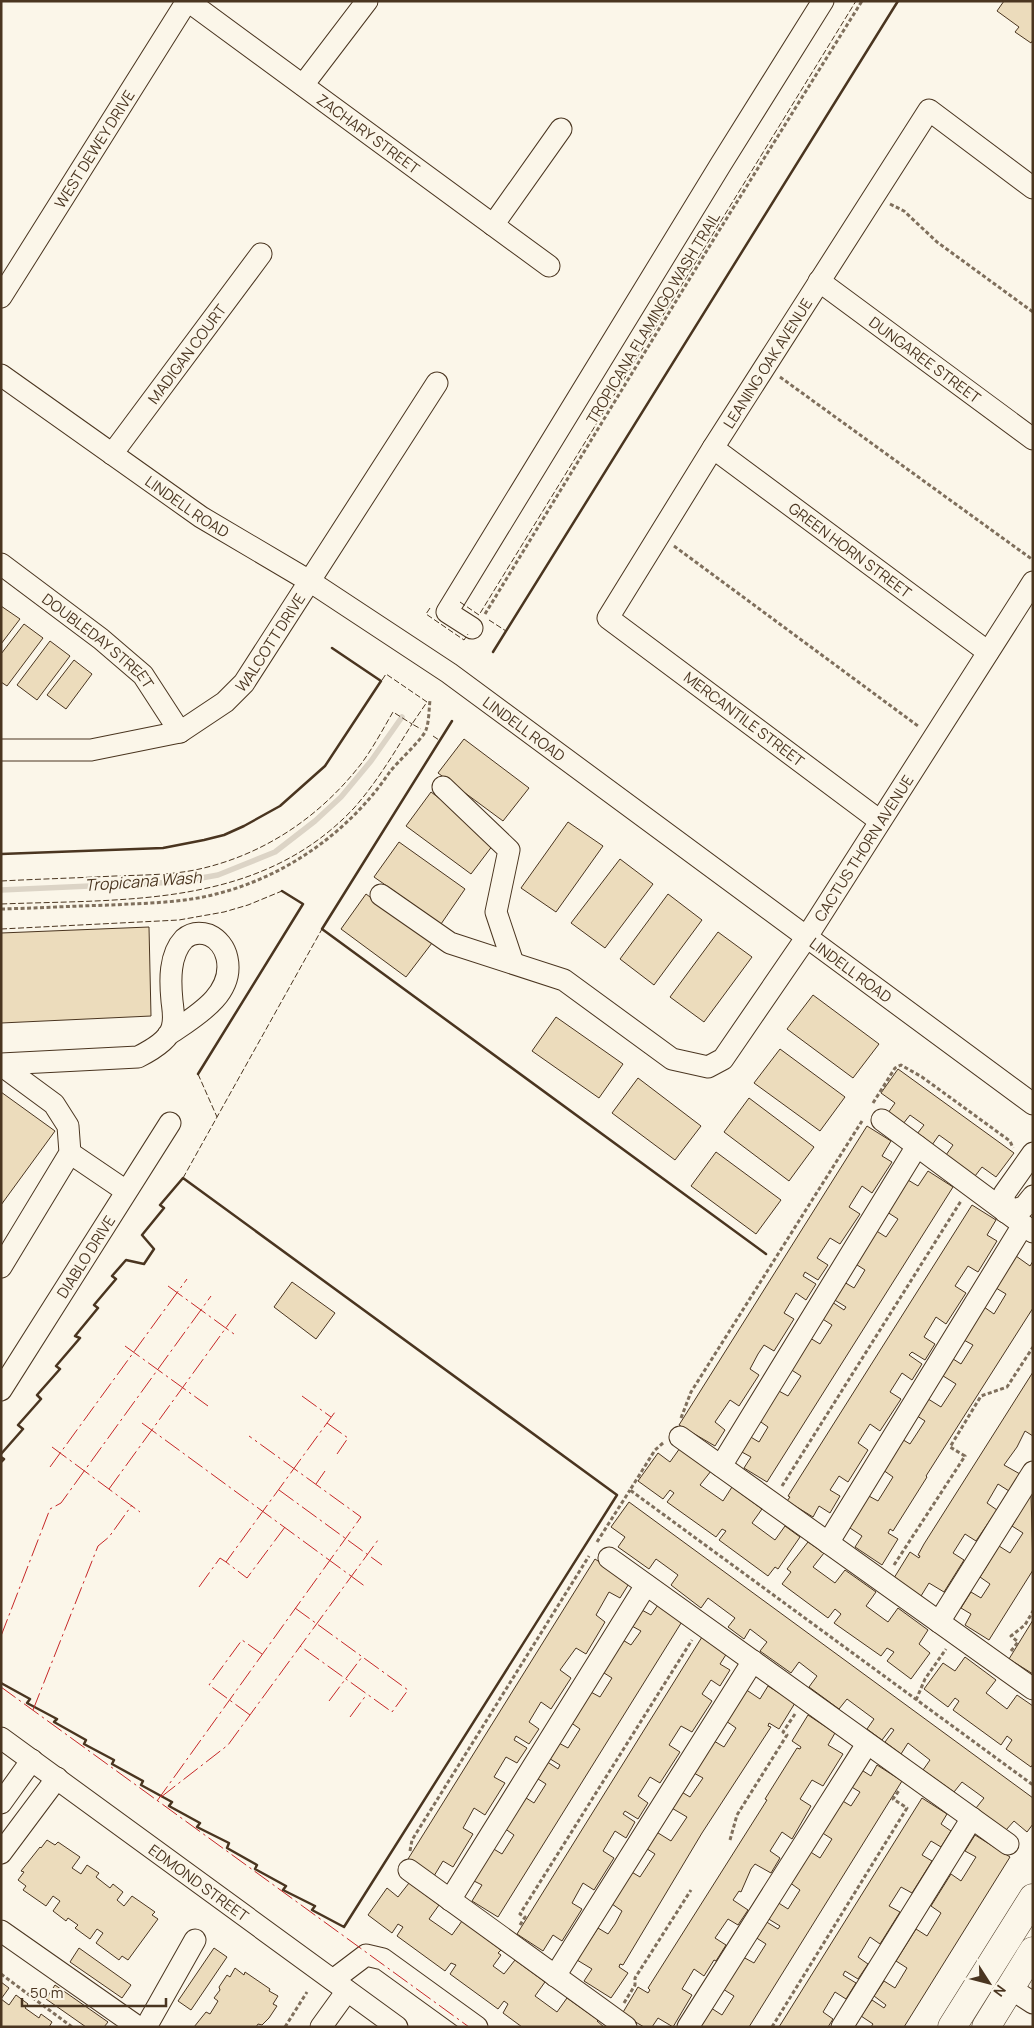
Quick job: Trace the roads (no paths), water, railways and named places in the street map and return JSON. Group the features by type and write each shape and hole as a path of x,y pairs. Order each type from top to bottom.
{"main road":[{"path":"952,2027 1033,1898"},
{"path":"986,2027 1010,1988 1030,1961 1002,1946"},
{"path":"986,1972 1010,1988"}],"street":[{"name":"ZACHARY STREET","path":"187,1 549,266"},
{"name":"WEST DEWEY DRIVE","path":"1,297 187,1"},
{"path":"303,85 367,1"},
{"path":"477,624 447,612 822,1"},
{"name":"LEANING OAK AVENUE","path":"608,618 713,448 929,110 1033,188"},
{"path":"493,225 561,130"},
{"name":"MADIGAN COURT","path":"112,454 261,254"},
{"name":"DUNGAREE STREET","path":"820,281 1033,439"},
{"name":"LINDELL ROAD","path":"1,375 201,517 311,582 456,678 1033,1104"},
{"name":"WALCOTT DRIVE","path":"1,750 92,750 180,732 225,702 244,683 311,582 437,383"},
{"name":"GREEN HORN STREET","path":"713,448 988,652"},
{"name":"DOUBLEDAY STREET","path":"1,564 101,639 143,675 180,732"},
{"name":"CACTUS THORN AVENUE","path":"381,895 450,943 564,980 672,1059 708,1067 723,1059 806,938 1033,582"},
{"name":"MERCANTILE STREET","path":"608,618 880,820"},
{"path":"443,787 509,850 496,912 513,964"},
{"path":"1,1065 138,1057 148,1052 168,1035"},
{"path":"1,1065 54,1104 68,1126 70,1153 1,1267"},
{"path":"828,1543 1028,1228 879,1117"},
{"name":"DIABLO DRIVE","path":"1,1390 170,1123"},
{"path":"721,1466 917,1146"},
{"path":"1005,1212 1004,1194 1023,1151"},
{"path":"70,1153 126,1191"},
{"path":"1005,1212 1024,1208 1033,1196"},
{"path":"677,1434 1033,1689"},
{"path":"947,1628 1033,1472"},
{"path":"609,1558 1008,1844"},
{"path":"450,1900 646,1585"},
{"path":"555,1976 753,1661"},
{"name":"EDMOND STREET","path":"1,1738 397,2027"},
{"path":"688,2027 867,1744"},
{"path":"1,1803 32,1760"},
{"path":"1,1853 57,1778"},
{"path":"842,2027 972,1818"},
{"path":"409,1870 620,2023"},
{"path":"1,1931 138,2027"},
{"path":"146,2027 195,1940"},
{"path":"321,2027 340,1985 366,1955 383,1959 476,2027"},
{"path":"1010,1988 1033,2003"}],"waterway":[{"name":"Tropicana Wash","path":"1,890 179,882 218,875 275,852 315,821 341,797 371,761 402,717"}]}
